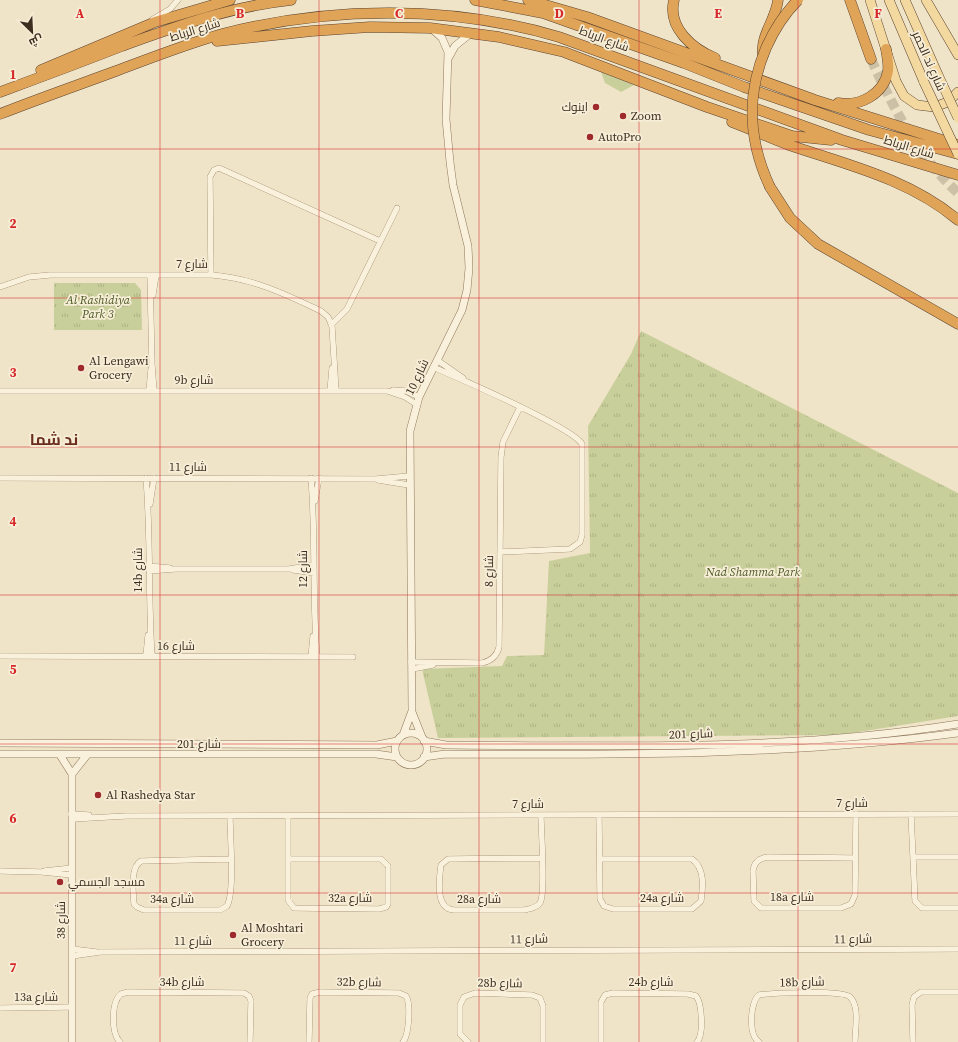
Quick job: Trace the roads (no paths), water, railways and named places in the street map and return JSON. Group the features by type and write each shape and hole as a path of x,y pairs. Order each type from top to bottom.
{"highway":[{"path":"0,91 45,68 126,34 186,12 230,0"},
{"name":"شارع الرباط","path":"0,91 178,26 218,14 273,2 291,0"},
{"name":"شارع الرباط","path":"475,0 543,13 684,63 744,87 847,122 958,154"},
{"path":"528,0 587,17 815,100 958,145"},
{"path":"674,0 675,20 682,36 693,46 710,56 741,68 752,78"},
{"path":"763,56 763,41 774,16 778,0"},
{"path":"798,0 779,23 763,56 754,86 751,118 756,152 770,186 790,218 818,244 958,324"},
{"path":"850,0 871,60"},
{"name":"شارع الرباط","path":"0,114 190,43 255,27 321,17 354,15 430,15 494,21 559,37 842,140 958,175"},
{"path":"190,43 350,28 430,28 499,36 564,52 712,109 792,136 842,140"},
{"path":"815,100 852,104 870,97 879,89 886,78 888,66 886,49"},
{"path":"712,109 732,122 787,144 862,168 904,184 928,197 958,220"}],"main road":[{"path":"870,0 898,86 904,96 923,106 939,106 948,102 958,92"},
{"name":"شارع ند الحمر","path":"889,0 924,82 958,154"},
{"name":"شارع ند الحمر","path":"905,0 958,118"},
{"path":"926,0 958,55"}],"street":[{"path":"126,34 164,12 178,0"},
{"name":"شارع 10","path":"423,739 412,711 409,484 410,431 417,401 462,310 467,290 469,268 468,246 453,185 450,162 446,120 448,59 446,44 442,38 430,28"},
{"path":"448,59 455,46 471,32"},
{"path":"211,275 210,177 212,172 217,169 224,169 380,241"},
{"path":"331,325 347,309 397,208"},
{"name":"شارع 7","path":"0,287 22,279 43,275 211,275 236,277 263,284 321,311 328,316"},
{"path":"152,391 153,275"},
{"path":"333,391 331,325 328,316 338,314 347,309"},
{"path":"437,360 465,380"},
{"path":"433,367 465,380 522,408 575,436 580,441 583,450 582,535 580,542 570,549 500,550"},
{"name":"9b شارع","path":"0,391 387,391 400,394 417,401"},
{"name":"شارع 8","path":"411,666 482,663 490,661 497,653 499,647 501,457 504,442 510,426 522,408"},
{"name":"شارع 11","path":"0,478 376,479 409,476"},
{"name":"14b شارع","path":"146,478 149,509 149,631 146,656"},
{"name":"14b شارع","path":"149,509 154,478"},
{"name":"شارع 12","path":"311,478 314,505 314,657"},
{"name":"شارع 12","path":"314,505 319,478"},
{"name":"شارع 11","path":"376,479 409,484"},
{"path":"149,568 289,569 314,565"},
{"path":"289,569 314,573"},
{"name":"14b شارع","path":"149,631 152,656"},
{"name":"شارع 16","path":"0,656 353,657"},
{"name":"شارع 10","path":"403,735 412,711"},
{"name":"شارع 201","path":"423,739 446,745 649,746 786,741 911,731 958,724"},
{"path":"413,733 423,739 427,749 424,757 413,765 404,763 397,757 395,751 397,741 403,735 413,733"},
{"name":"شارع 201","path":"424,757 445,754 691,754 854,745 958,733"},
{"name":"شارع 201","path":"0,743 376,745 397,741"},
{"name":"شارع 201","path":"0,754 376,754 397,757"},
{"path":"60,755 72,774 87,755"},
{"name":"شارع 38","path":"72,774 72,1042"},
{"name":"18a شارع","path":"854,858 768,857 759,859 753,871 754,901 761,908 846,908 854,900 856,814"},
{"path":"911,814 914,857 914,896 918,906 922,908 958,908"},
{"name":"شارع 7","path":"71,817 958,814"},
{"name":"34a شارع","path":"230,816 230,859 230,897 229,902 224,909 140,910 134,904 134,870 137,863 141,861 230,859"},
{"name":"28a شارع","path":"541,816 542,858 542,898 539,904 532,909 450,910 443,905 441,901 441,865 448,859 542,858"},
{"name":"24a شارع","path":"600,816 600,859 600,899 604,906 608,909 692,909 700,901 702,870 698,863 692,859 600,859"},
{"name":"32a شارع","path":"288,817 288,900 294,908 301,910 379,909 386,907 388,904 388,866 381,859 289,859"},
{"path":"914,857 958,857"},
{"path":"0,871 72,871"},
{"name":"شارع 11","path":"72,952 958,949"},
{"name":"34b شارع","path":"120,1042 114,1033 115,1000 124,992 144,992 244,993 249,996 251,1001 250,1042"},
{"name":"32b شارع","path":"308,1042 310,998 312,994 320,992 402,994 408,999 408,1035 403,1042"},
{"path":"913,1042 912,1005 914,997 921,992 958,992"},
{"name":"28b شارع","path":"468,1042 460,1034 460,1005 464,997 475,993 532,995 540,998 543,1006 543,1042"},
{"name":"24b شارع","path":"601,1042 601,1002 605,995 613,993 688,994 696,996 700,1002 701,1019 701,1036 697,1042"},
{"name":"18b شارع","path":"759,1042 754,1038 752,1030 753,1002 759,995 838,993 851,997 855,1005 855,1042"},
{"name":"13a شارع","path":"0,1008 72,1007"}],"tunnel":[{"path":"871,59 898,113 919,147 930,163 958,193"}],"place":[{"name":"اينوك","path":"596,107"},
{"name":"Zoom","path":"623,116"},
{"name":"AutoPro","path":"590,137"},
{"name":"Al Lengawi Grocery","path":"81,368"},
{"name":"Al Rashedya Star","path":"98,795"},
{"name":"مسجد الجسمي","path":"60,882"},
{"name":"Al Moshtari Grocery","path":"233,935"}],"district":[{"name":"ند شما","path":"54,439"}],"park label":[{"name":"Al Rashidiya Park 3","path":"98,307"},
{"name":"Nad Shamma Park","path":"753,572"}]}
